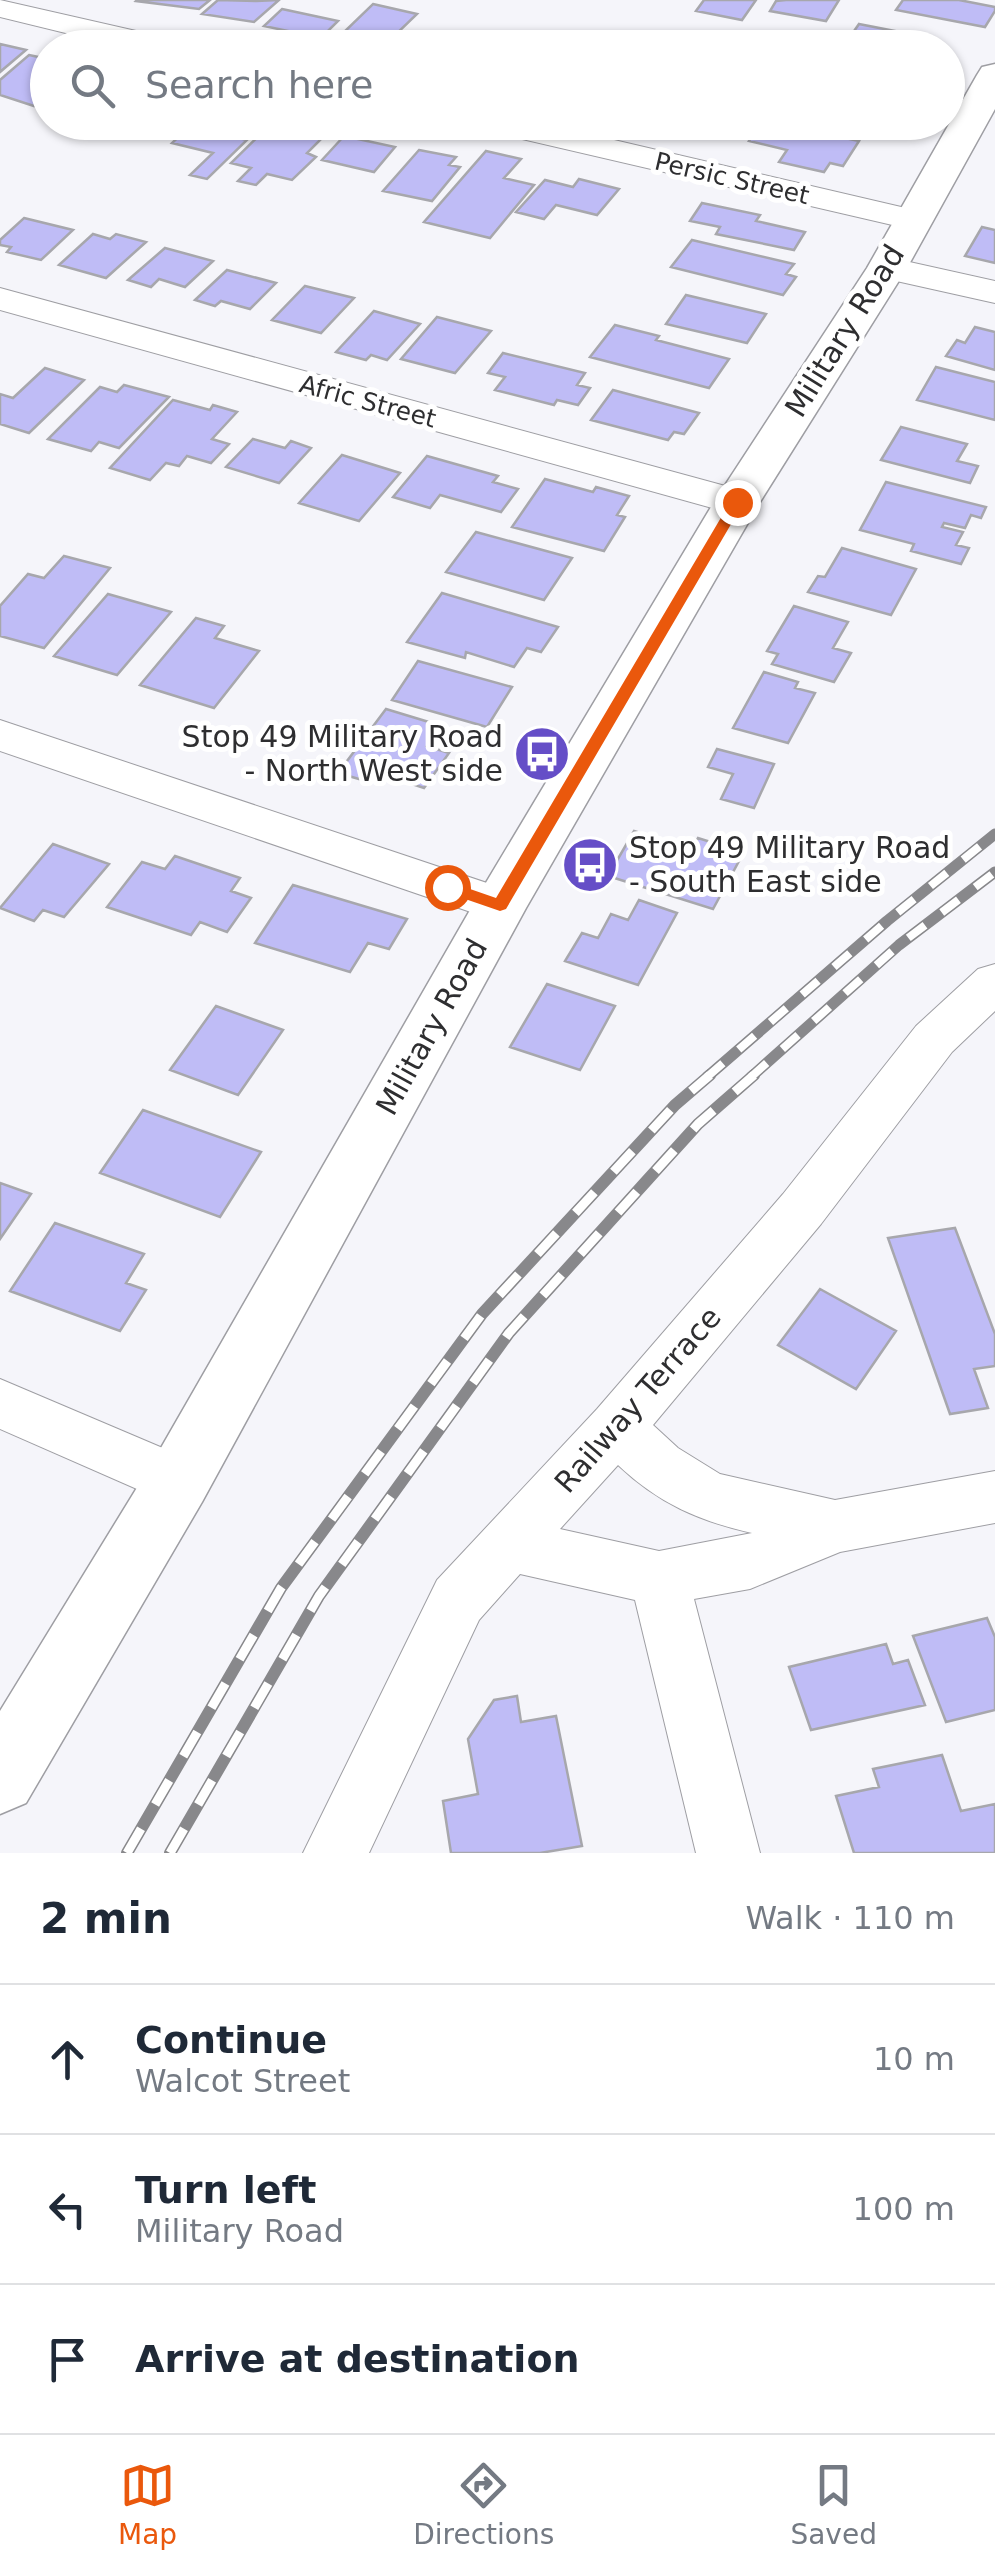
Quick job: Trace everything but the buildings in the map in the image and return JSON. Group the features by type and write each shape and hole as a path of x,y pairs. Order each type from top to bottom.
{"main road":[{"name":"Military Road","path":"965,129 995,75"},
{"name":"Military Road","path":"0,1778 178,1481 500,905 737,502 886,268 959,140"}],"street":[{"path":"0,8 92,30"},
{"name":"Persic Street","path":"570,140 914,220"},
{"path":"886,268 995,292"},
{"name":"Afric Street","path":"0,299 737,502"},
{"path":"0,735 500,905"},
{"name":"Railway Terrace","path":"335,1853 458,1600 617,1427 802,1209 934,1039 995,982"},
{"path":"0,1404 178,1481"},
{"path":"617,1427 658,1466 707,1497 834,1526"},
{"path":"509,1545 658,1578 750,1562 834,1526 995,1496"},
{"path":"658,1578 728,1853"}],"railway":[{"path":"707,1077 887,921 995,834"},
{"path":"751,1077 899,945 995,872"},
{"path":"127,1853 281,1588 482,1314 675,1105 710,1075"},
{"path":"170,1853 319,1596 509,1333 698,1124 754,1075"}],"place":[{"name":"Stop 49 Military Road - North West side","path":"542,754"},
{"name":"Stop 49 Military Road - South East side","path":"590,865"}],"route":[{"path":"447,887 500,905 737,502"}]}
